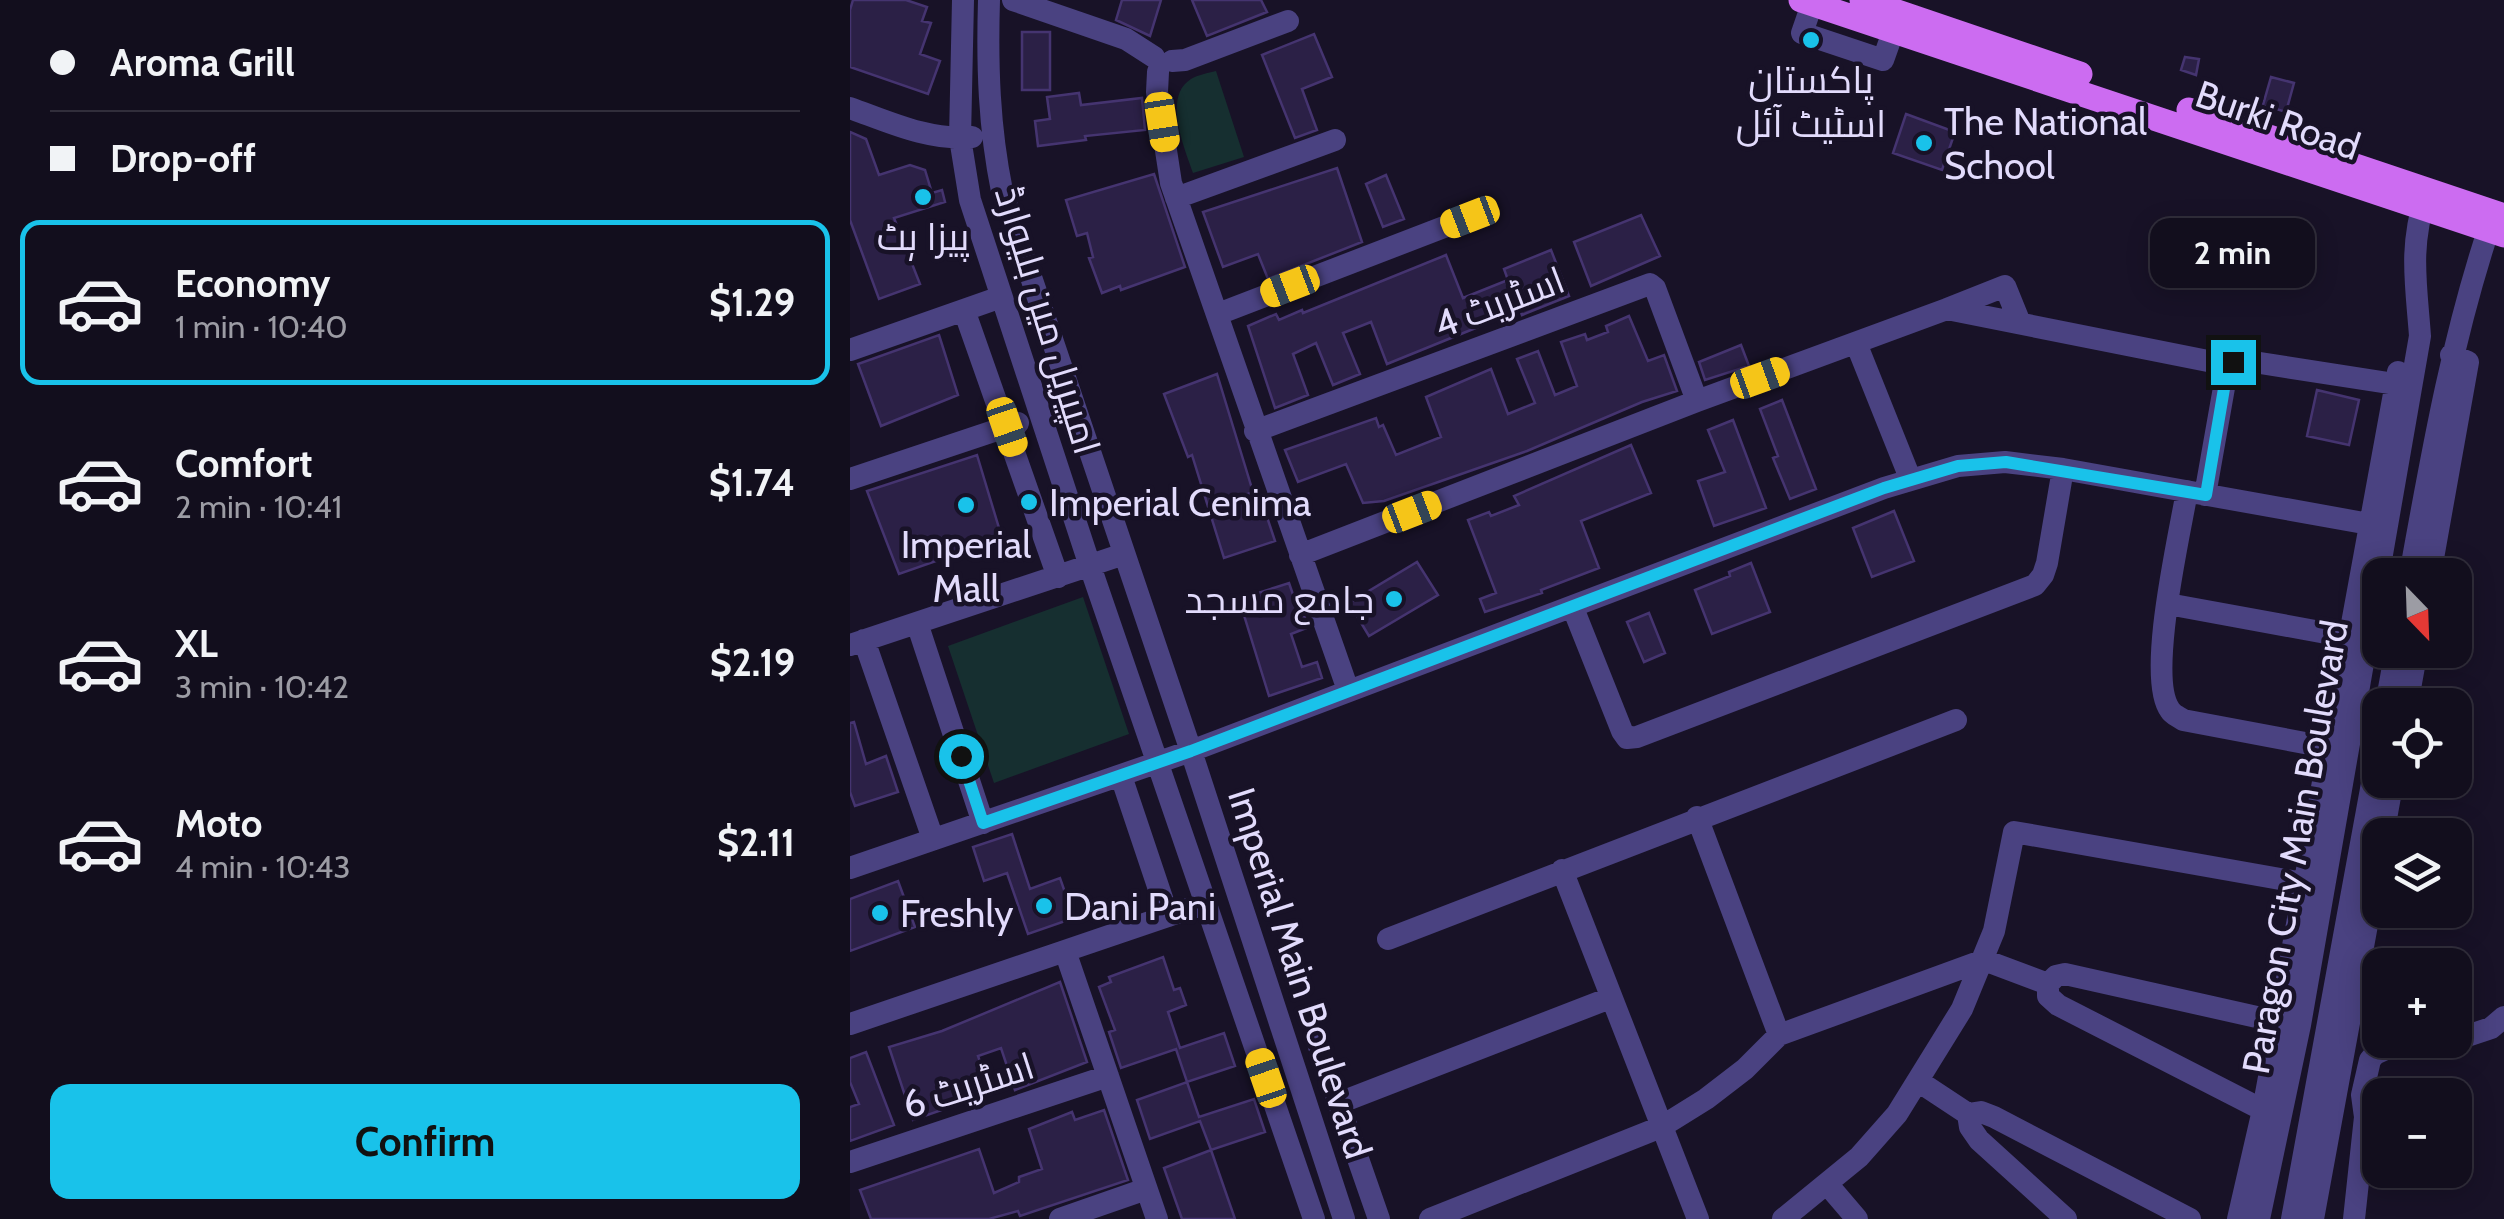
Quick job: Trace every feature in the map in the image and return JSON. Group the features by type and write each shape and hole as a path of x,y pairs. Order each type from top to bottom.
{"main road":[{"name":"Burki Road","path":"1862,0 1920,10 2424,200"},
{"name":"Burki Road","path":"1806,2 2497,223"}],"street":[{"name":"امپیریل مین بلیوارڈ","path":"962,0 960,138 970,200 1090,566 1314,1219"},
{"name":"Imperial Main Boulevard","path":"989,0 990,134 1011,224 1191,751 1344,1219"},
{"path":"1014,0 1126,39 1161,63 1185,60 1288,21"},
{"path":"1161,63 1157,92 1176,198 1348,690"},
{"path":"850,108 921,133 960,138 990,134"},
{"path":"1176,198 1335,140"},
{"name":"Paragon City Main Boulevard","path":"2259,1219 2280,1078 2378,526 2418,343 2413,272 2424,200"},
{"path":"1218,314 1470,217"},
{"path":"2431,558 2451,356 2497,223"},
{"name":"اسٹریٹ 4","path":"1255,431 1650,284 1655,288 1697,400"},
{"path":"1300,555 1697,400 2005,286 2020,323"},
{"path":"852,342 1001,297"},
{"path":"1947,309 2228,365 2240,360 2395,384"},
{"path":"964,310 1058,577"},
{"path":"850,868 1191,751 1910,478 1958,466 2006,462 2063,469 2378,526 2404,339 2418,343"},
{"path":"1856,343 1910,478"},
{"path":"2228,365 2162,630 2164,692 2170,710 2183,720 2338,749 2303,883 2279,1022 2280,1078 2263,1110 2238,1219"},
{"path":"850,480 1040,416"},
{"path":"1573,608 1622,731 1627,738 1637,737 2035,585 2044,575 2063,469"},
{"path":"2415,558 2437,481"},
{"path":"933,839 857,642 1124,554"},
{"path":"2168,604 2358,639"},
{"path":"916,623 983,823"},
{"path":"1388,938 1956,720"},
{"path":"1121,776 1168,916"},
{"path":"2313,1219 2371,798"},
{"path":"1698,817 1779,1035"},
{"path":"1782,1219 1859,1158 1897,1114 1962,1010 1984,960 2014,832 2303,883"},
{"path":"1562,870 1698,1219"},
{"path":"850,1028 1206,902"},
{"path":"2292,1219 2328,1090 2364,928"},
{"path":"1065,950 1156,1219"},
{"path":"1430,1219 1661,1127 1732,1080 1779,1035 1984,960 2048,984"},
{"path":"2263,1110 2058,1005 2048,996 2048,984 2056,976 2066,974 2279,1022"},
{"path":"1339,1103 1610,998"},
{"path":"2472,1034 2490,1028 2504,1017"},
{"path":"1316,1038 1379,1219"},
{"name":"اسٹریٹ 6","path":"850,1162 1108,1076"},
{"path":"2280,1078 2362,1095"},
{"path":"1918,1081 1968,1114 1981,1112 1994,1117 2190,1219"},
{"path":"1968,1114 1970,1127 1979,1140 2066,1219"},
{"path":"2354,1219 2362,1145"},
{"path":"1336,1194 1366,1183"},
{"path":"1828,1185 1857,1219"},
{"path":"1060,1219 1146,1189"}],"green space":[{"path":"1216,71 1244,157 1193,173 1178,124 1178,98 1191,79"},
{"path":"1083,597 1129,734 994,783 948,646"}],"building":[{"path":"853,0 906,0 927,7 922,21 931,23 920,54 940,61 928,94 850,67"},
{"path":"1122,0 1161,0 1150,36 1116,20"},
{"path":"1192,0 1261,0 1267,12 1207,36"},
{"path":"1022,32 1050,32 1050,90 1022,90"},
{"path":"1314,34 1332,77 1302,89 1317,130 1295,138 1262,55"},
{"path":"2185,57 2199,59 2196,75 2181,70"},
{"path":"2271,77 2294,83 2286,112 2263,105"},
{"path":"1079,93 1081,105 1142,98 1145,130 1038,146 1035,121 1050,119 1047,97"},
{"name":"The National School","path":"1906,114 1955,132 1942,170 1893,153"},
{"path":"850,132 866,139 879,175 910,165 925,170 932,193 942,190 945,202 894,218 920,284 879,299 850,220"},
{"path":"1337,168 1362,242 1268,279 1258,254 1223,267 1203,212"},
{"path":"1154,174 1185,267 1102,293 1089,258 1093,257 1087,233 1077,236 1066,200"},
{"path":"1386,175 1404,219 1383,227 1366,184"},
{"path":"1641,215 1660,256 1591,286 1574,242"},
{"path":"1551,250 1569,296 1522,315 1520,310 1387,364 1371,322 1343,333 1360,374 1333,385 1316,343 1293,354 1308,395 1275,408 1248,326 1276,314 1279,320 1302,310 1303,313 1446,255 1463,298 1508,280 1504,269"},
{"path":"1629,316 1648,361 1664,355 1677,391 1527,451 1384,501 1363,503 1346,464 1298,482 1285,450 1376,418 1396,455 1441,437 1426,397 1491,369 1508,414 1535,403 1517,359 1538,351 1555,395 1577,386 1561,342 1585,334 1587,340 1608,332 1606,326"},
{"path":"939,335 958,395 881,426 858,364"},
{"path":"1741,345 1749,366 1705,380 1699,362"},
{"path":"1217,374 1253,492 1245,495 1254,518 1266,514 1275,541 1224,558 1192,455 1188,457 1164,394"},
{"path":"2317,390 2359,400 2349,445 2307,436"},
{"path":"1782,400 1816,489 1790,499 1773,458 1778,456 1760,409"},
{"path":"1733,420 1766,508 1714,526 1698,481 1725,472 1708,430"},
{"path":"1631,445 1651,493 1581,521 1599,568 1485,612 1480,599 1496,593 1468,520 1519,505 1514,496"},
{"path":"977,455 1002,538 899,574 867,491"},
{"path":"1894,511 1914,561 1872,577 1853,528"},
{"name":"جامع مسجد","path":"1417,562 1438,595 1369,636 1349,603"},
{"path":"1751,563 1770,612 1712,634 1695,590"},
{"path":"1289,583 1309,627 1291,634 1302,667 1317,662 1322,678 1269,696 1239,599"},
{"path":"1649,613 1665,653 1644,662 1627,622"},
{"path":"854,722 866,764 886,756 898,792 855,806 850,792 850,723"},
{"path":"1012,834 1030,889 1060,878 1074,918 1028,934 1007,873 984,881 973,847"},
{"name":"Freshly","path":"898,881 915,927 850,951 850,899"},
{"path":"1163,957 1174,990 1180,988 1186,1005 1168,1012 1180,1048 1224,1033 1235,1066 1187,1082 1176,1049 1121,1068 1109,1032 1115,1030 1099,987 1111,982 1109,977"},
{"path":"1060,982 1087,1062 1015,1090 1001,1048 978,1056 991,1093 913,1120 889,1047 942,1031"},
{"path":"866,1052 894,1125 850,1141 850,1107 859,1104 850,1082 850,1058"},
{"path":"1187,1082 1199,1117 1254,1099 1265,1132 1211,1150 1200,1121 1150,1139 1137,1100"},
{"path":"1104,1110 1128,1180 1020,1216 1018,1211 989,1219 871,1219 860,1190 979,1149 994,1193 1019,1182 1019,1177 1042,1169 1029,1129 1072,1112 1075,1120"},
{"path":"1211,1150 1235,1219 1182,1219 1164,1168"}],"place":[{"name":"پاکستان اسٹیٹ آئل","path":"1811,40"},
{"name":"The National School","path":"1924,143"},
{"name":"پیزا ہٹ","path":"923,197"},
{"name":"Imperial Cenima","path":"1029,502"},
{"name":"Imperial Mall","path":"966,505"},
{"name":"جامع مسجد","path":"1394,599"},
{"name":"Dani Pani","path":"1044,906"},
{"name":"Freshly","path":"880,913"}],"route":[{"path":"961,756 983,823 1191,751 1910,478 1958,466 2006,462 2206,495 2228,365 2233,362"}]}
